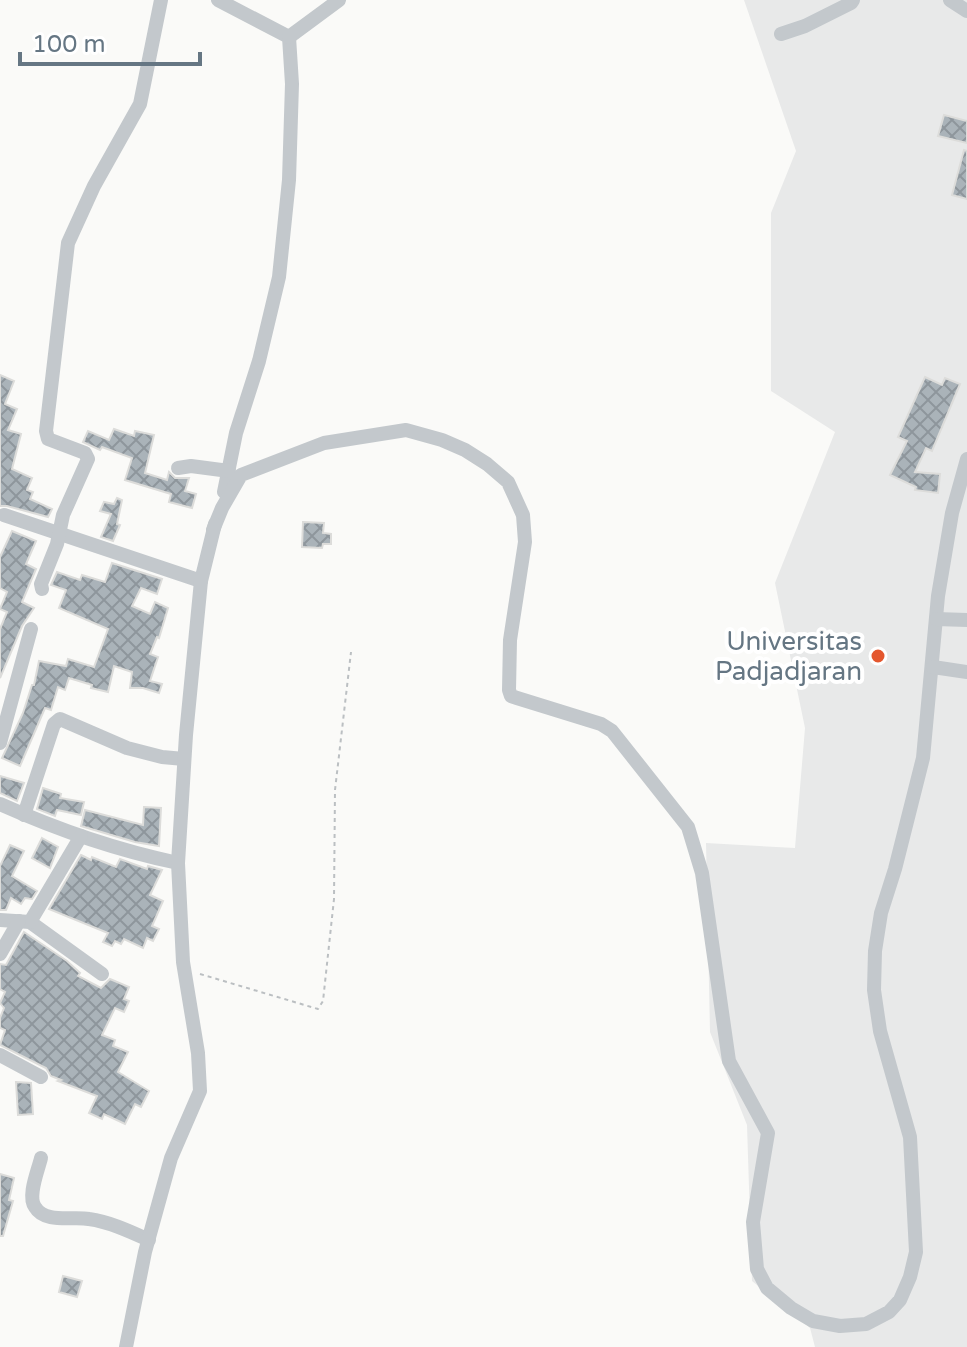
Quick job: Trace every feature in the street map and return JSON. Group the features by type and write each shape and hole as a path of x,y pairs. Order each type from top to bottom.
{"street":[{"path":"42,589 63,515 88,459 85,453 48,439 46,431 68,243 94,186 140,104 161,0"},
{"path":"218,0 289,37"},
{"path":"289,37 339,0"},
{"path":"781,34 805,26 853,0"},
{"path":"950,0 967,11"},
{"path":"126,1347 149,1240 171,1158 200,1091 198,1053 184,969 178,863 184,759 201,581 236,433 259,361 279,277 289,167 292,84 289,37"},
{"path":"213,530 241,475 324,443 406,430 465,450 508,482 523,515 525,542 510,640 511,696 601,724 612,731 688,827 702,873 729,1061 768,1133 753,1222 757,1269 767,1288 813,1321 840,1326 866,1324 889,1312 900,1300 916,1252 910,1137 880,1031 874,990 875,951 881,913 923,758 936,619 952,513 967,459"},
{"path":"178,468 191,466 229,471"},
{"path":"4,515 201,581"},
{"path":"936,619 967,620"},
{"path":"0,743 31,629"},
{"path":"933,667 967,672"},
{"path":"24,815 54,724 60,719 127,748 184,759"},
{"path":"0,804 130,853 178,863"},
{"path":"0,954 81,836"},
{"path":"0,920 24,922 102,974"},
{"path":"0,1055 41,1077"},
{"path":"41,1158 32,1198 33,1206 40,1213 50,1217 86,1218 112,1224 149,1240"}],"path":[{"path":"184,969 318,1009 323,1001 334,899 335,790 351,652"}],"shaded area":[{"name":"Universitas Padjadjaran","path":"744,0 967,0 967,1347 815,1347 810,1328 752,1281 747,1125 710,1032 706,843 795,848 805,728 775,583 835,432 771,391 771,213 796,151"}],"building":[{"path":"944,115 967,121 967,143 938,136"},
{"path":"964,150 967,151 967,199 952,195"},
{"path":"0,375 14,381 5,404 17,409 8,430 21,434 12,469 32,478 27,490 33,492 30,499 52,509 48,517 0,506"},
{"path":"925,377 942,385 945,378 960,384 932,451 926,448 915,472 940,474 938,493 915,490 916,487 890,475 907,441 898,437"},
{"path":"114,429 134,436 135,431 154,435 145,473 167,480 169,472 175,478 189,478 185,491 196,494 192,508 169,502 171,494 125,480 132,458 83,442 88,431 109,440"},
{"path":"117,498 122,500 117,524 120,525 113,541 101,537 111,514 100,511 104,502 114,504"},
{"path":"303,522 324,523 323,533 331,534 331,544 323,544 322,548 302,547"},
{"path":"12,531 36,541 26,564 36,569 22,602 34,608 22,626 0,678 0,629 7,612 0,609 7,592 0,588 0,557"},
{"path":"112,563 162,579 157,594 141,588 132,606 150,614 155,602 168,608 159,638 150,654 158,657 150,681 162,684 159,693 130,688 132,672 114,666 108,692 69,678 65,690 58,687 51,710 45,708 20,766 2,758 34,685 39,661 66,666 68,659 94,667 108,629 59,608 66,590 51,585 57,572 80,580 82,575 105,582"},
{"path":"0,776 24,783 17,801 0,793"},
{"path":"43,788 61,794 60,798 84,802 81,815 57,810 55,816 37,809"},
{"path":"144,807 161,808 159,846 81,826 85,810 143,825"},
{"path":"42,838 58,847 50,868 32,858"},
{"path":"10,845 24,851 12,876 37,891 32,899 25,898 21,904 11,898 6,910 0,910 0,866"},
{"path":"81,855 116,867 120,859 147,869 148,866 162,870 150,895 163,901 152,926 159,929 153,941 147,938 143,948 124,939 121,944 115,941 112,946 103,942 108,933 49,909"},
{"path":"24,932 67,961 80,973 78,976 101,988 110,979 129,987 124,999 129,1001 124,1012 115,1008 102,1035 115,1040 113,1046 128,1052 118,1072 149,1091 141,1107 135,1104 125,1124 104,1114 102,1119 89,1113 97,1096 58,1081 61,1080 51,1076 46,1068 0,1045 5,1030 0,1028 4,1008 0,1003 5,992 0,989 0,964 6,965"},
{"path":"16,1082 31,1083 33,1114 18,1115"},
{"path":"0,1174 14,1178 9,1200 13,1201 3,1236 0,1236"},
{"path":"63,1276 82,1281 77,1297 59,1292"}],"place":[{"name":"Universitas Padjadjaran","path":"878,656"}]}
